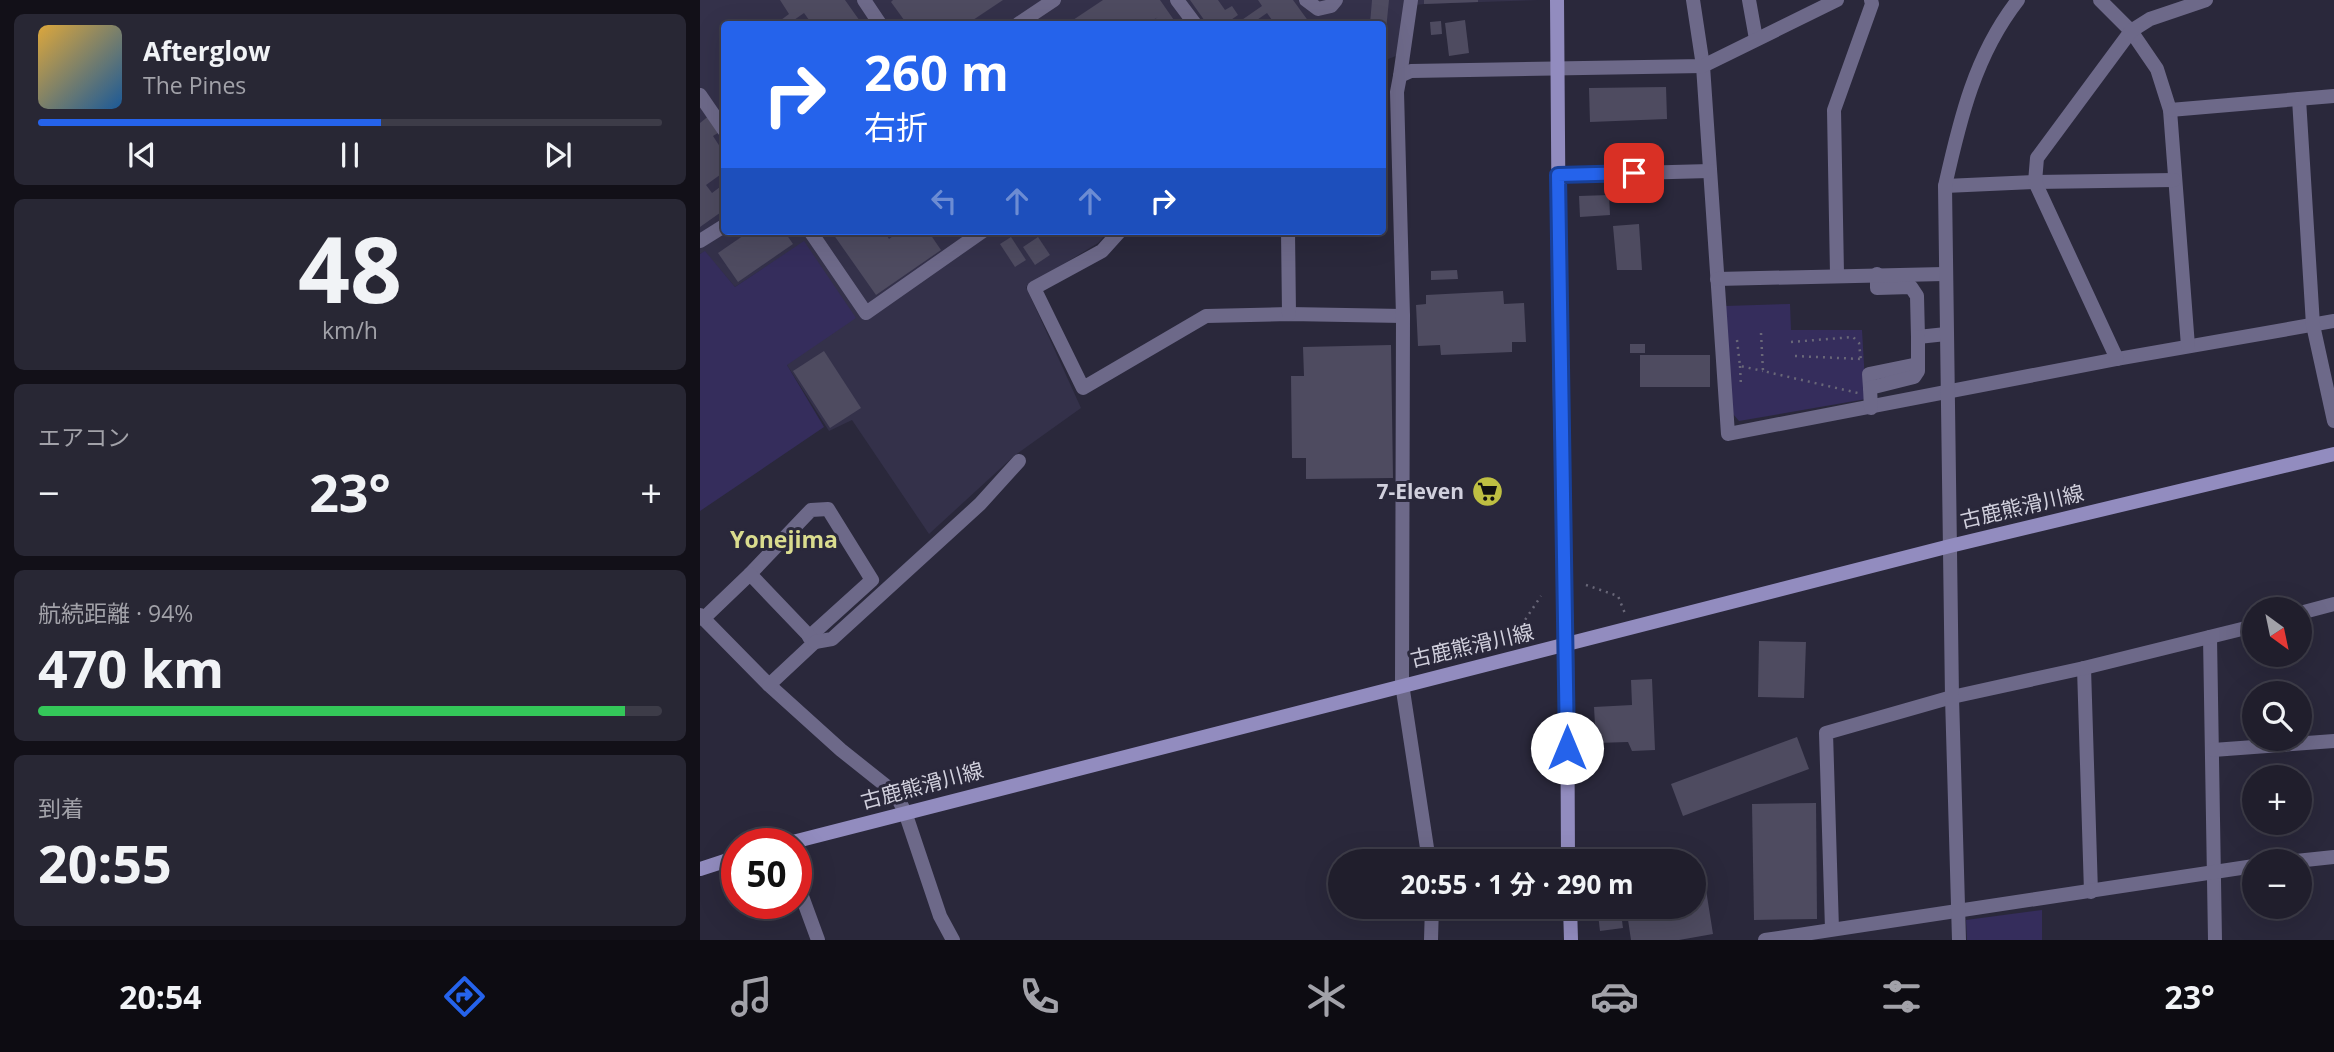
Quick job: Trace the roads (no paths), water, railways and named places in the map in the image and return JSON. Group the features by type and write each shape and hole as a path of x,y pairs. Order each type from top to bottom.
{"main road":[{"path":"1557,0 1568,849"},
{"name":"古鹿熊滑川線","path":"812,837 1950,546 2334,454"},
{"path":"700,869 721,863"},
{"path":"1570,919 1571,940"}],"street":[{"path":"864,0 878,21"},
{"path":"1022,21 1054,0"},
{"path":"1177,0 1193,21"},
{"path":"1306,0 1318,9 1331,6 1336,0"},
{"path":"1411,0 1397,92 1403,316 1402,684 1427,849"},
{"path":"1693,0 1703,66 1728,434 2188,345 2334,321"},
{"path":"1749,0 1756,39"},
{"path":"1400,76 1411,71 1703,66 1837,0"},
{"path":"1837,275 1834,110 1872,4 1871,0"},
{"path":"1959,940 1952,697 1949,393 1944,274 1945,186 1959,123 1978,67 2000,24 2018,0"},
{"path":"2100,0 2131,31 2157,69 2170,110 2188,345"},
{"path":"2117,359 2035,182 2037,158 2131,31 2150,19 2206,0"},
{"path":"700,95 721,126"},
{"path":"2170,110 2334,96"},
{"path":"2299,99 2313,325 2334,421"},
{"path":"1558,175 1710,171"},
{"path":"1945,186 2174,180"},
{"path":"700,241 721,228"},
{"path":"813,235 866,313 977,235"},
{"path":"1116,235 1102,251 1034,288 1083,388 1206,316 1403,316"},
{"path":"1288,235 1289,314"},
{"path":"1865,409 1864,376 1914,377 1918,371 1917,296 1911,287 1877,289 1877,274"},
{"path":"1717,279 1944,274"},
{"path":"1918,337 1946,334"},
{"path":"750,574 812,640 832,639 981,504 1018,461"},
{"path":"769,685 872,580 828,509 811,510 750,574 702,617 769,685 841,750 895,793 905,812 940,916 953,940"},
{"path":"2312,610 2334,604"},
{"path":"1832,929 1826,733 1952,697 2242,629"},
{"path":"2210,638 2215,940"},
{"path":"2084,668 2091,892"},
{"path":"2213,750 2334,741"},
{"path":"2312,859 2334,857"},
{"path":"1765,940 2242,868"},
{"path":"810,919 818,940"},
{"path":"1431,940 1432,919"}],"place":[{"name":"7-Eleven","path":"1487,492"}],"district":[{"name":"Yonejima","path":"784,540"}]}
